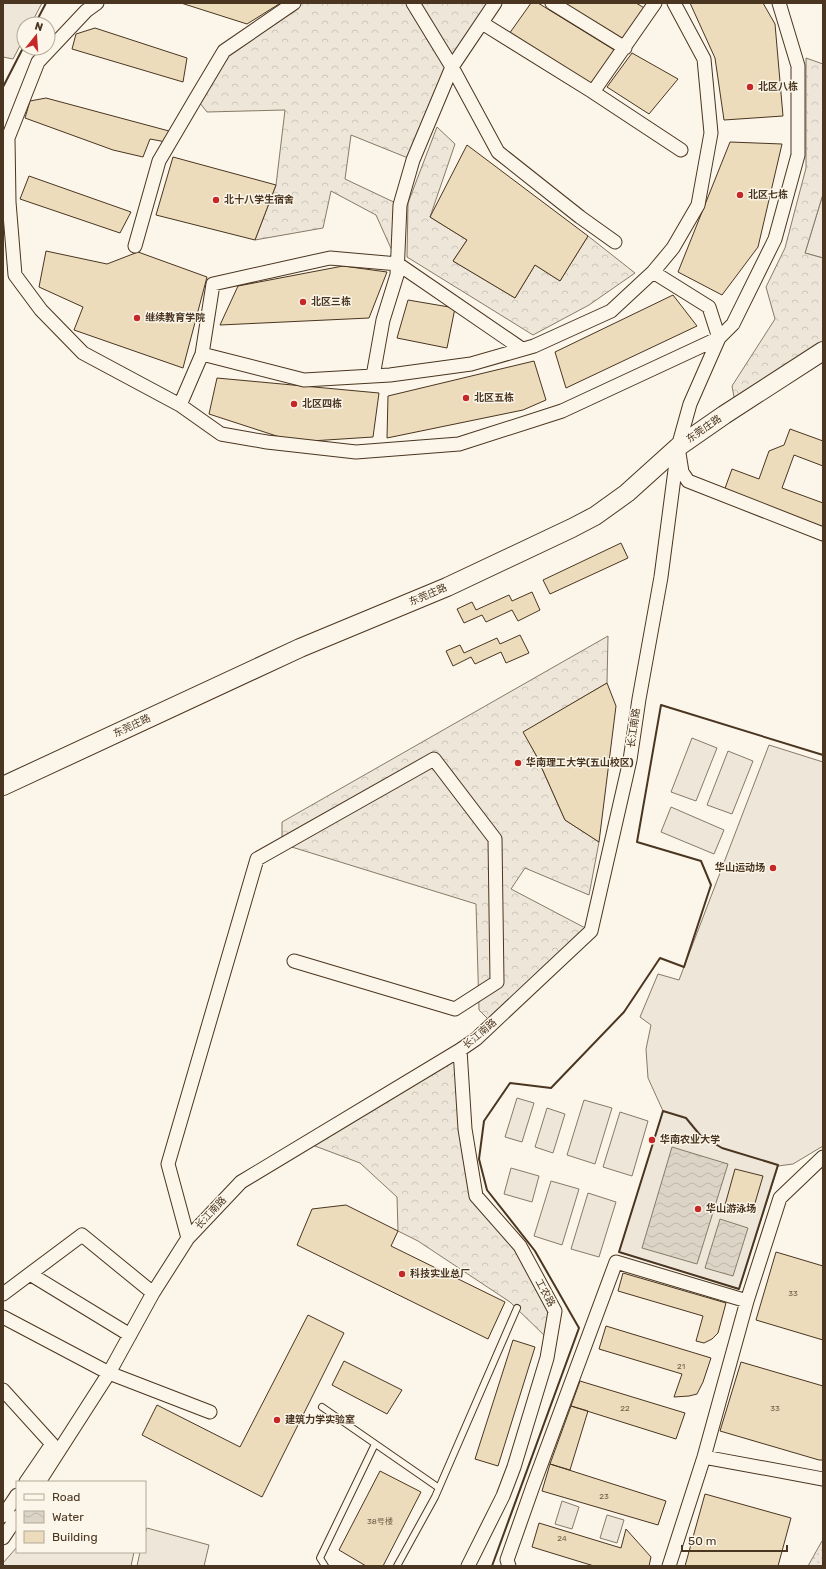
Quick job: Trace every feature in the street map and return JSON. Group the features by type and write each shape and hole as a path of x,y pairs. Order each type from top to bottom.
{"street":[{"path":"97,3 86,11 38,62 8,138 9,202 15,275 42,310 83,353 180,405 221,434 267,442 356,452 460,444 562,411 719,338 733,324 776,239 798,154 798,66 779,3"},
{"path":"135,246 159,162 224,51 294,3"},
{"path":"413,3 452,67 498,152 580,217 615,242"},
{"path":"373,376 382,320 397,275 400,205 413,160 452,67 495,3"},
{"path":"552,3 624,48"},
{"path":"593,92 655,3"},
{"path":"202,354 304,380 373,376 471,364 534,346 611,311 653,272 673,248 698,205 711,133 704,59 674,3"},
{"path":"482,23 593,92 681,150"},
{"path":"180,405 202,354 213,284 330,258 398,264 522,350"},
{"path":"653,272 709,307 719,338"},
{"name":"长江南路","path":"40,1481 109,1373 153,1293 188,1238 241,1182 476,1039 591,931 630,760 639,699 661,577 678,447 690,404 719,338"},
{"name":"东莞庄路","path":"3,786 293,651 447,587 595,516 628,493 678,447 724,415 823,351"},
{"path":"678,447 682,472 688,481 823,534"},
{"path":"188,1238 168,1164 257,859 434,759 495,839 497,982 455,1009 294,961"},
{"name":"工农路","path":"460,1050 465,1129 476,1196 520,1246 555,1311 547,1358 514,1468 503,1496 468,1566"},
{"path":"669,1566 704,1457 747,1301 780,1198 821,1162"},
{"path":"3,1294 82,1235 153,1293"},
{"path":"509,1566 507,1560 533,1486 616,1262 747,1301"},
{"path":"30,1274 130,1335"},
{"path":"3,1317 109,1373 210,1412"},
{"path":"3,1390 52,1444 27,1481"},
{"path":"704,1457 823,1479"},
{"path":"3,1516 16,1496"},
{"path":"3,1538 16,1518"}],"lane":[{"path":"397,1566 439,1488 517,1308"},
{"path":"322,1407 439,1488"},
{"path":"325,1566 320,1558 375,1444"}],"green space":[{"path":"3,3 42,3 35,16 16,16 16,53 13,59 3,57"},
{"path":"294,3 496,3 452,67 413,160 351,135 345,179 400,205 398,264 376,215 331,191 323,228 255,240 276,185 285,110 207,112 196,98 224,51"},
{"path":"806,58 823,64 823,194 805,253 823,258 823,347 736,408 732,386 775,319 766,287 785,248 806,168"},
{"path":"437,127 455,144 430,217 467,240 453,261 515,298 535,265 560,281 588,236 635,273 589,305 533,335 407,257 408,203"},
{"path":"823,194 823,258 805,253"},
{"path":"608,636 607,683 524,732 565,820 599,842 589,895 525,868 511,889 591,931 493,1024 479,1010 476,904 282,844 282,822"},
{"path":"692,738 717,748 696,801 671,792"},
{"name":"华山运动场","path":"769,745 823,762 823,1146 793,1164 778,1166 739,1289 619,1252 663,1111 648,1078 646,1049 651,1025 640,1017 658,974 679,980"},
{"path":"728,751 753,761 732,814 707,805"},
{"path":"671,807 724,830 714,854 661,832"},
{"path":"460,1050 476,1196 520,1246 555,1311 550,1341 510,1302 418,1241 398,1231 397,1197 360,1163 307,1143"},
{"path":"517,1098 534,1103 522,1142 505,1137"},
{"path":"584,1100 612,1108 595,1164 567,1155"},
{"path":"547,1108 565,1114 553,1153 535,1147"},
{"path":"620,1112 648,1121 632,1176 603,1167"},
{"path":"511,1168 539,1176 532,1202 504,1194"},
{"path":"551,1181 579,1189 562,1245 534,1236"},
{"path":"588,1193 616,1202 599,1257 571,1249"},
{"path":"562,1501 579,1507 572,1529 555,1524"},
{"path":"607,1515 624,1520 617,1543 600,1538"},
{"path":"147,1528 209,1545 204,1566 137,1566 140,1553 146,1553"},
{"path":"823,1540 823,1566 808,1566 822,1541"},
{"path":"16,1548 16,1553 134,1553 131,1566 3,1566 3,1563"}],"water":[{"path":"672,1147 728,1164 697,1264 642,1248"},
{"path":"720,1219 748,1228 733,1276 705,1268"}],"building":[{"path":"181,3 276,3 279,4 247,24"},
{"path":"531,3 538,3 616,51 590,84 509,34"},
{"path":"562,3 636,3 646,9 624,42"},
{"name":"北区八栋","path":"690,3 763,3 775,24 783,116 724,120 715,58"},
{"path":"95,28 187,58 183,82 72,49 76,34"},
{"path":"632,53 678,79 649,114 607,87"},
{"path":"46,98 169,131 166,142 150,139 143,157 113,150 25,118 30,101"},
{"name":"北区七栋","path":"730,142 782,144 758,247 722,295 678,272"},
{"path":"467,145 588,236 560,281 535,265 515,298 453,261 467,240 430,217"},
{"name":"北十八学生宿舍","path":"173,157 276,185 255,240 156,215"},
{"path":"29,176 131,212 120,233 20,199"},
{"name":"继续教育学院","path":"46,251 107,264 138,252 207,277 183,368 74,330 83,307 39,287"},
{"name":"北区三栋","path":"343,266 387,272 369,318 220,325 238,286"},
{"path":"673,295 697,326 566,388 555,352"},
{"path":"408,300 455,308 447,348 397,338"},
{"name":"北区五栋","path":"534,361 546,400 523,410 387,438 388,396"},
{"name":"北区四栋","path":"217,378 379,393 373,437 295,442 209,414"},
{"path":"790,429 823,441 823,466 794,455 782,488 823,503 823,527 724,491 732,469 759,479 769,451 784,445"},
{"path":"621,543 628,558 550,594 543,580"},
{"path":"532,592 540,610 518,621 512,610 486,622 482,615 464,623 457,609 472,602 476,610 509,595 512,601"},
{"path":"520,635 529,653 506,663 501,652 475,664 471,657 453,666 446,651 460,645 464,653 497,638 500,644"},
{"path":"607,683 616,706 599,842 565,820 536,755 523,732"},
{"path":"735,1169 763,1176 752,1213 725,1205"},
{"name":"科技实业总厂","path":"346,1205 398,1231 391,1246 505,1302 488,1339 297,1245 312,1209"},
{"path":"776,1252 823,1266 823,1340 756,1320"},
{"path":"623,1273 726,1303 718,1333 712,1339 704,1343 696,1341 703,1316 618,1291"},
{"name":"建筑力学实验室","path":"308,1315 344,1333 262,1497 142,1435 157,1405 240,1447"},
{"path":"606,1326 711,1358 703,1382 697,1394 674,1397 682,1374 599,1349"},
{"path":"513,1340 535,1347 498,1466 475,1459"},
{"path":"344,1361 402,1390 387,1414 332,1385"},
{"path":"741,1362 823,1386 823,1460 720,1431"},
{"path":"580,1381 685,1413 676,1439 571,1406"},
{"path":"571,1406 588,1411 570,1470 550,1464"},
{"path":"550,1464 666,1501 658,1525 542,1491"},
{"path":"380,1471 421,1492 383,1566 366,1566 339,1550"},
{"path":"705,1494 791,1518 778,1566 685,1566"},
{"path":"539,1523 621,1548 626,1529 651,1557 649,1566 594,1566 532,1547"}],"wall":[{"path":"39,16 46,3"},
{"path":"3,87 19,56"},
{"path":"492,1566 579,1328 535,1251 487,1190 479,1159 484,1121 510,1083 551,1088 624,1012 660,958 684,967 711,885 701,861 637,842 661,705 823,755"},
{"path":"663,1111 686,1118 700,1135 722,1148 778,1165 739,1289 619,1252 663,1111"}],"place":[{"name":"北区八栋","path":"750,87"},
{"name":"北区七栋","path":"740,195"},
{"name":"北十八学生宿舍","path":"216,200"},
{"name":"北区三栋","path":"303,302"},
{"name":"继续教育学院","path":"137,318"},
{"name":"北区五栋","path":"466,398"},
{"name":"北区四栋","path":"294,404"},
{"name":"华南理工大学(五山校区)","path":"518,763"},
{"name":"华山运动场","path":"773,868"},
{"name":"华南农业大学","path":"652,1140"},
{"name":"华山游泳场","path":"698,1209"},
{"name":"科技实业总厂","path":"402,1274"},
{"name":"建筑力学实验室","path":"277,1420"}]}
